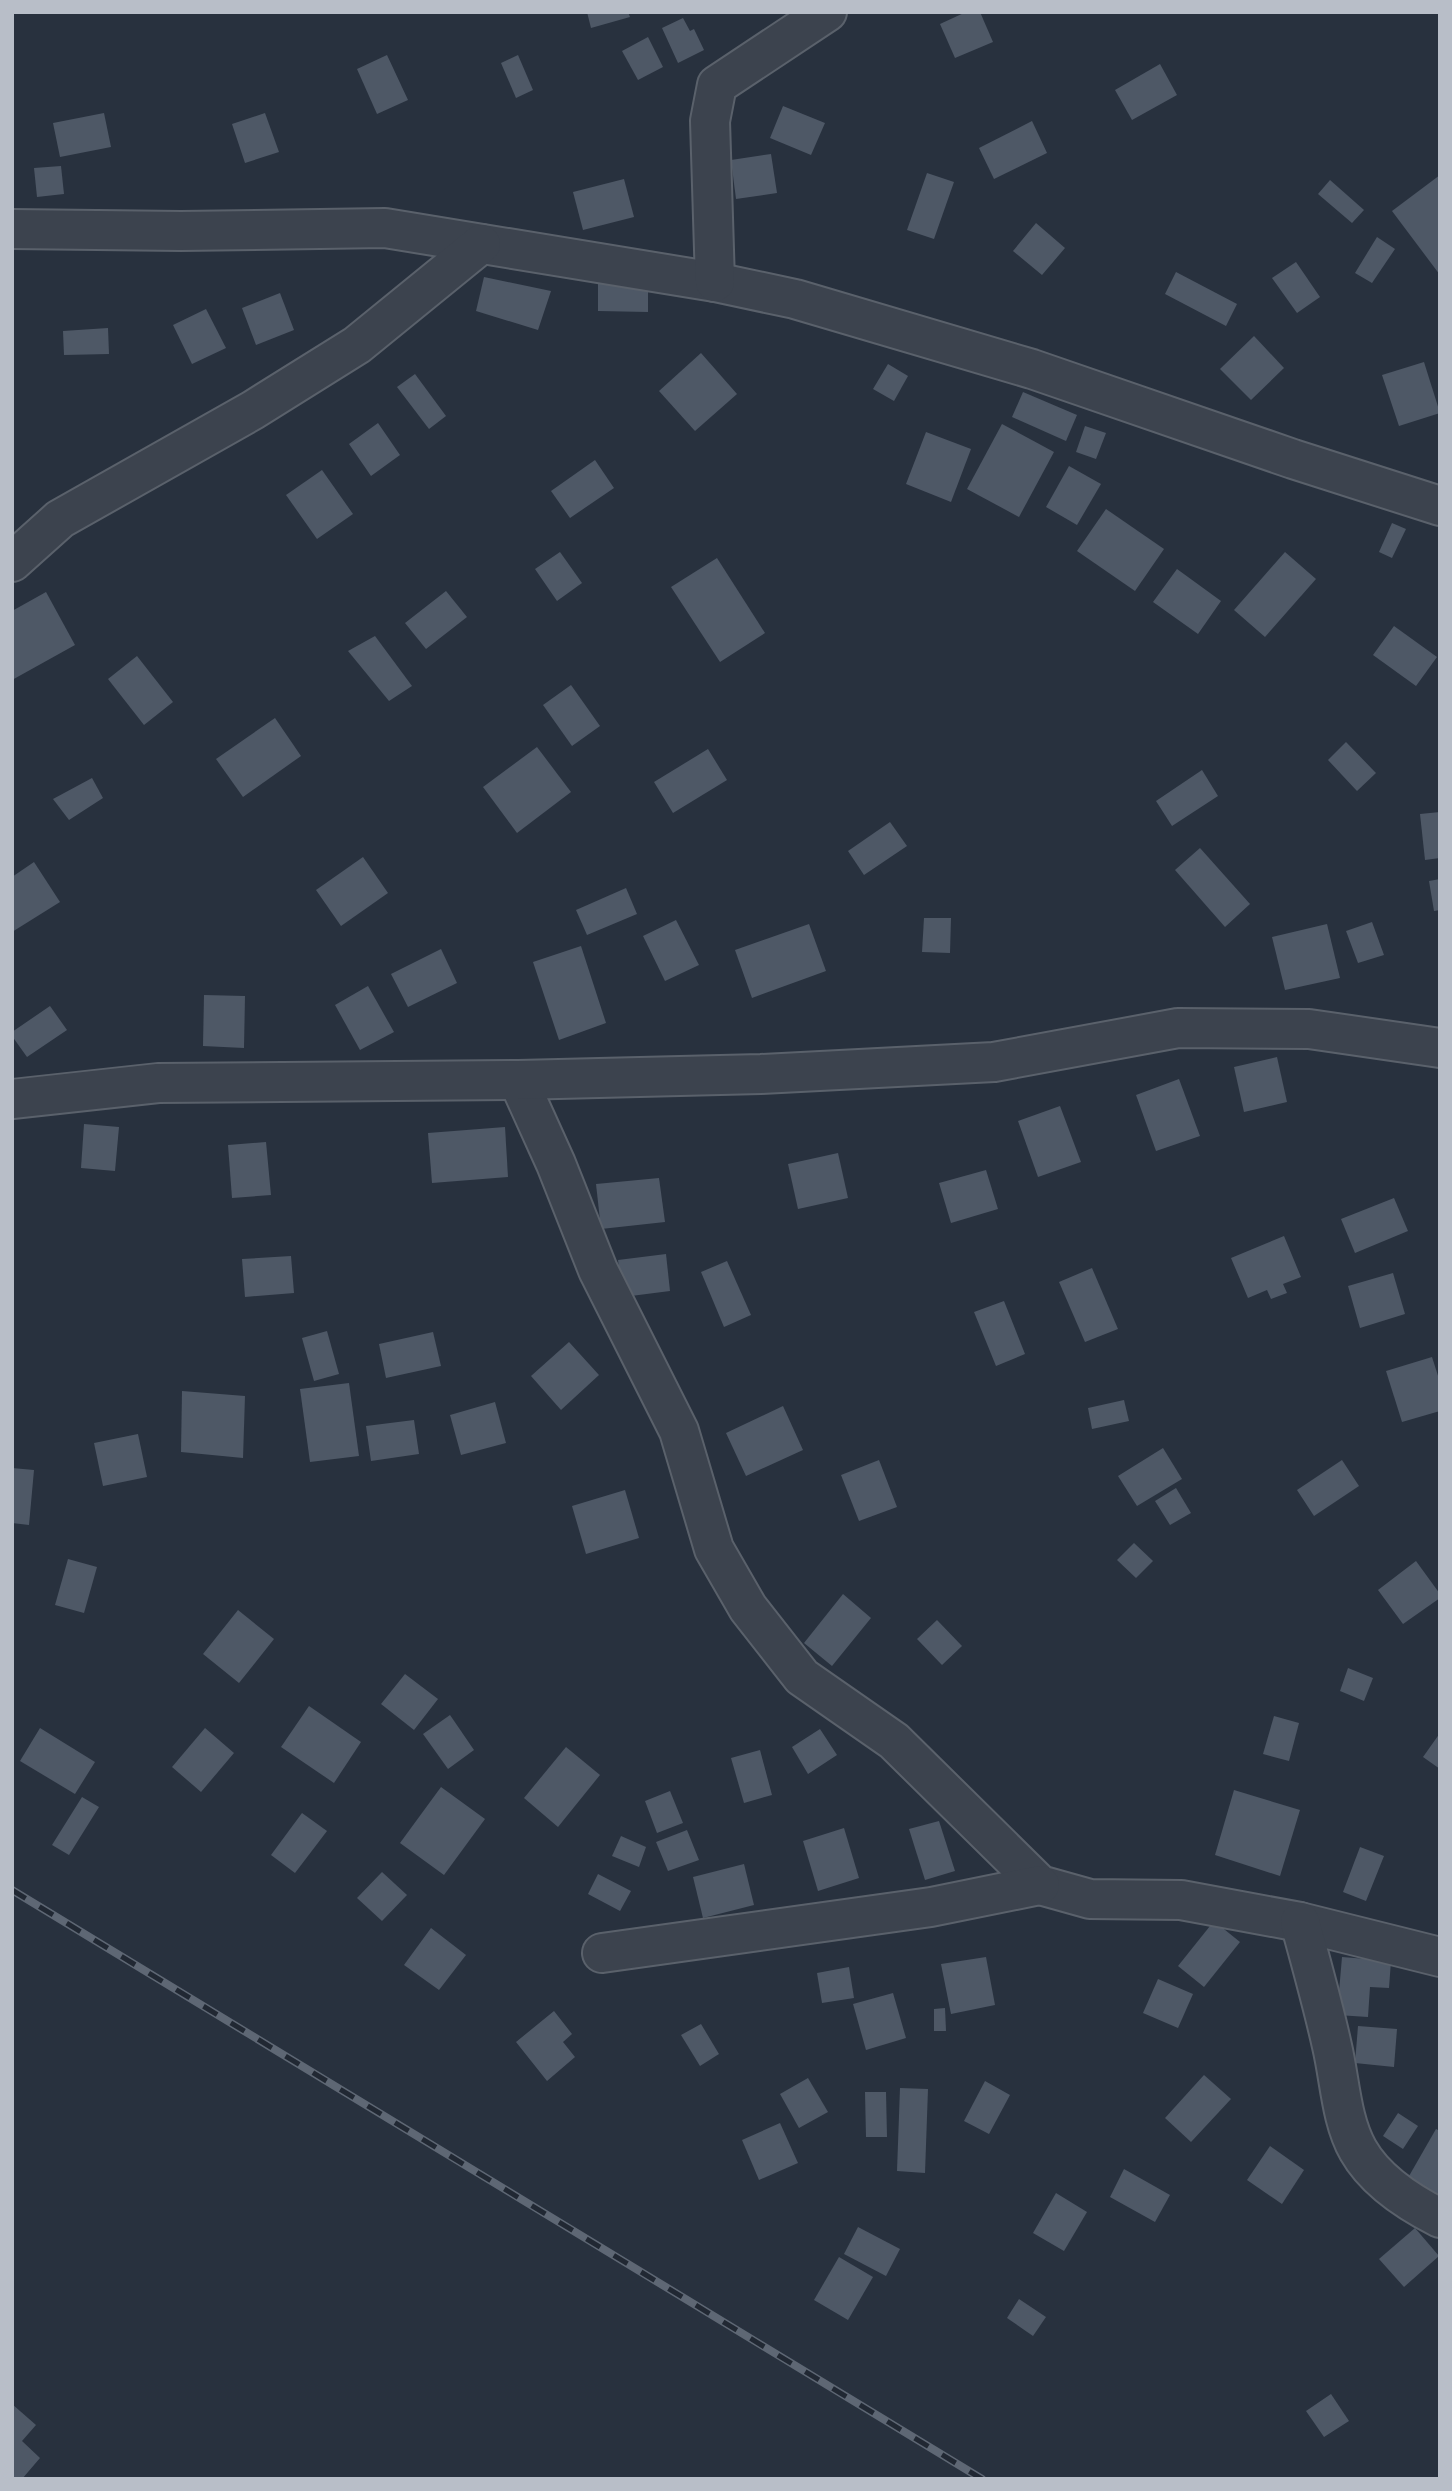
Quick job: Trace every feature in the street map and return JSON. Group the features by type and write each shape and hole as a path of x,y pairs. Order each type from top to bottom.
{"street":[{"path":"715,282 710,121 717,85 827,12"},
{"path":"12,229 181,231 385,228 715,282 795,299 1032,369 1293,459 1440,506"},
{"path":"12,562 60,519 253,410 357,345 481,244"},
{"path":"12,1099 158,1083 518,1080 761,1074 993,1062 1178,1028 1308,1029 1440,1048"},
{"path":"518,1080 556,1164 598,1270 680,1431 714,1549 748,1608 802,1677 894,1741 1040,1885"},
{"path":"602,1952 931,1907 1040,1885 1090,1899 1181,1900 1300,1922 1440,1957"},
{"path":"1300,1922 1332,2046 1346,2116 1358,2150 1375,2173 1422,2209 1440,2218"}],"building":[{"path":"587,12 628,12 630,17 591,28"},
{"path":"966,12 980,12 993,42 955,58 940,24"},
{"path":"683,18 690,31 694,29 704,50 678,63 662,28"},
{"path":"648,37 663,67 638,80 622,51"},
{"path":"387,55 408,100 377,114 357,69"},
{"path":"518,55 533,90 516,98 501,63"},
{"path":"1160,64 1177,95 1132,120 1115,90"},
{"path":"783,106 825,123 811,155 770,138"},
{"path":"104,113 111,147 60,157 53,123"},
{"path":"265,113 279,152 245,163 232,124"},
{"path":"1032,121 1047,153 994,179 979,148"},
{"path":"771,154 777,193 736,199 731,160"},
{"path":"61,166 64,194 37,197 34,168"},
{"path":"927,173 954,182 934,239 907,230"},
{"path":"1440,175 1440,275 1392,211"},
{"path":"624,179 634,217 583,230 573,192"},
{"path":"1330,180 1364,210 1352,223 1318,194"},
{"path":"1036,223 1065,248 1042,275 1013,251"},
{"path":"1377,237 1395,249 1372,283 1355,273"},
{"path":"1296,262 1320,297 1297,313 1272,278"},
{"path":"1176,272 1237,304 1226,326 1165,294"},
{"path":"484,277 551,291 538,330 476,311"},
{"path":"598,280 648,282 648,312 598,311"},
{"path":"280,293 294,330 256,345 242,308"},
{"path":"206,309 226,348 192,364 173,325"},
{"path":"108,328 109,354 64,355 63,331"},
{"path":"1254,336 1284,368 1251,400 1220,369"},
{"path":"701,353 737,394 695,431 659,391"},
{"path":"1424,362 1440,413 1399,426 1382,375"},
{"path":"888,364 908,376 894,401 873,389"},
{"path":"415,374 446,416 429,429 397,387"},
{"path":"1023,392 1077,415 1066,441 1012,417"},
{"path":"378,423 400,455 371,476 349,444"},
{"path":"1002,424 1054,452 1019,517 967,489"},
{"path":"1085,426 1106,433 1096,459 1076,452"},
{"path":"926,432 971,449 951,502 906,484"},
{"path":"595,460 614,488 570,518 551,491"},
{"path":"1069,466 1101,484 1077,525 1046,507"},
{"path":"322,470 353,514 317,539 286,495"},
{"path":"1106,509 1164,549 1135,591 1077,551"},
{"path":"1392,523 1406,529 1392,558 1379,552"},
{"path":"560,552 582,583 557,601 535,569"},
{"path":"1285,552 1316,579 1265,637 1234,610"},
{"path":"717,558 765,633 720,662 671,587"},
{"path":"1177,569 1221,601 1198,634 1153,602"},
{"path":"446,591 467,617 426,649 405,623"},
{"path":"46,592 75,645 12,680 12,611"},
{"path":"1394,626 1437,657 1416,686 1373,655"},
{"path":"375,636 412,686 389,701 348,651"},
{"path":"137,656 173,702 144,725 108,679"},
{"path":"571,685 600,726 572,746 543,705"},
{"path":"275,718 301,756 243,797 216,759"},
{"path":"1346,742 1376,773 1357,791 1328,760"},
{"path":"537,747 571,792 517,833 483,787"},
{"path":"708,749 727,780 673,813 654,782"},
{"path":"1202,770 1218,796 1172,826 1156,801"},
{"path":"92,778 103,798 69,820 53,799"},
{"path":"1440,812 1440,858 1425,860 1420,814"},
{"path":"890,822 907,846 864,875 848,851"},
{"path":"1200,848 1250,904 1225,927 1175,870"},
{"path":"363,857 388,893 341,926 316,890"},
{"path":"34,862 60,902 12,932 12,877"},
{"path":"1440,879 1440,910 1434,911 1429,881"},
{"path":"626,888 637,914 587,935 576,910"},
{"path":"924,918 951,918 950,953 922,952"},
{"path":"676,920 699,965 665,981 643,936"},
{"path":"1372,922 1384,955 1358,963 1346,931"},
{"path":"809,924 826,971 752,998 735,950"},
{"path":"1327,924 1340,978 1285,990 1272,937"},
{"path":"581,946 606,1023 559,1040 533,962"},
{"path":"441,949 457,983 408,1007 391,974"},
{"path":"368,986 394,1032 360,1050 335,1005"},
{"path":"204,995 245,996 244,1048 203,1046"},
{"path":"50,1006 67,1030 27,1057 12,1032"},
{"path":"1277,1057 1287,1102 1244,1112 1234,1067"},
{"path":"1179,1079 1200,1136 1156,1151 1136,1095"},
{"path":"1060,1106 1081,1162 1038,1177 1018,1121"},
{"path":"84,1124 119,1127 115,1171 81,1168"},
{"path":"505,1127 508,1177 432,1183 428,1133"},
{"path":"266,1142 271,1195 232,1198 228,1145"},
{"path":"838,1153 848,1198 798,1209 788,1164"},
{"path":"986,1170 998,1209 951,1223 939,1183"},
{"path":"659,1178 665,1222 601,1229 596,1184"},
{"path":"1394,1198 1408,1231 1355,1253 1341,1219"},
{"path":"1284,1236 1301,1277 1283,1284 1287,1293 1271,1299 1267,1290 1248,1298 1231,1258"},
{"path":"666,1254 670,1291 623,1297 618,1260"},
{"path":"291,1256 294,1293 245,1297 242,1259"},
{"path":"727,1261 751,1315 724,1327 701,1272"},
{"path":"1092,1268 1118,1329 1085,1342 1059,1282"},
{"path":"1393,1273 1405,1314 1360,1328 1348,1286"},
{"path":"1004,1301 1025,1354 996,1366 974,1312"},
{"path":"327,1331 339,1374 314,1381 302,1338"},
{"path":"433,1332 441,1366 386,1378 379,1344"},
{"path":"569,1342 599,1375 561,1410 531,1376"},
{"path":"1432,1357 1440,1382 1440,1411 1402,1422 1386,1371"},
{"path":"349,1383 359,1456 310,1462 300,1389"},
{"path":"182,1391 245,1396 243,1458 181,1452"},
{"path":"1124,1400 1129,1421 1092,1429 1088,1408"},
{"path":"495,1402 506,1443 461,1455 450,1415"},
{"path":"783,1406 803,1450 746,1476 726,1433"},
{"path":"414,1420 419,1454 371,1461 366,1426"},
{"path":"138,1434 147,1477 103,1486 94,1443"},
{"path":"1163,1448 1182,1479 1137,1506 1118,1476"},
{"path":"879,1460 897,1507 859,1521 841,1475"},
{"path":"1342,1460 1359,1486 1314,1516 1297,1490"},
{"path":"12,1468 34,1470 29,1525 12,1523"},
{"path":"1176,1488 1191,1513 1170,1525 1155,1501"},
{"path":"625,1490 639,1538 586,1554 572,1506"},
{"path":"1134,1543 1153,1561 1136,1578 1117,1560"},
{"path":"68,1559 97,1567 84,1613 55,1605"},
{"path":"1416,1561 1440,1594 1440,1598 1403,1624 1378,1590"},
{"path":"843,1594 871,1618 832,1666 804,1643"},
{"path":"238,1610 274,1639 239,1683 203,1654"},
{"path":"937,1620 962,1646 942,1665 917,1639"},
{"path":"1348,1668 1373,1678 1364,1701 1340,1691"},
{"path":"405,1674 438,1699 414,1730 381,1704"},
{"path":"309,1706 361,1742 334,1783 281,1747"},
{"path":"450,1715 474,1750 448,1769 423,1734"},
{"path":"1274,1716 1299,1723 1289,1761 1263,1754"},
{"path":"40,1728 95,1762 75,1794 20,1761"},
{"path":"205,1728 234,1753 201,1792 172,1767"},
{"path":"820,1729 837,1755 808,1774 792,1747"},
{"path":"1440,1733 1440,1769 1423,1757"},
{"path":"566,1747 600,1775 558,1827 524,1798"},
{"path":"760,1750 772,1795 744,1803 731,1758"},
{"path":"441,1787 485,1819 444,1875 400,1843"},
{"path":"1234,1790 1300,1810 1280,1876 1215,1855"},
{"path":"670,1791 683,1823 657,1833 645,1801"},
{"path":"82,1797 99,1807 69,1855 52,1845"},
{"path":"302,1813 327,1831 295,1873 271,1855"},
{"path":"939,1821 955,1871 925,1880 909,1829"},
{"path":"844,1828 859,1878 818,1891 803,1841"},
{"path":"687,1830 699,1860 668,1871 656,1842"},
{"path":"621,1836 646,1847 639,1867 612,1856"},
{"path":"1360,1847 1384,1856 1366,1901 1343,1892"},
{"path":"744,1864 754,1905 703,1918 693,1877"},
{"path":"382,1872 407,1895 382,1921 357,1898"},
{"path":"598,1874 631,1891 620,1911 588,1894"},
{"path":"1214,1921 1240,1942 1204,1987 1178,1966"},
{"path":"431,1928 466,1955 439,1990 404,1965"},
{"path":"986,1957 995,2005 951,2014 941,1964"},
{"path":"1342,1957 1391,1961 1389,1988 1370,1987 1368,2017 1337,2015"},
{"path":"849,1967 854,1998 822,2003 817,1973"},
{"path":"1158,1979 1193,1994 1178,2028 1143,2013"},
{"path":"893,1993 906,2038 866,2050 853,2004"},
{"path":"945,2008 946,2031 934,2031 934,2009"},
{"path":"554,2011 572,2034 563,2042 575,2057 547,2081 516,2042"},
{"path":"701,2024 719,2054 700,2066 681,2035"},
{"path":"1358,2026 1397,2029 1394,2067 1355,2063"},
{"path":"1204,2075 1231,2099 1191,2142 1165,2118"},
{"path":"808,2078 828,2112 799,2128 780,2094"},
{"path":"985,2081 1010,2095 989,2134 964,2121"},
{"path":"900,2088 928,2089 925,2173 897,2171"},
{"path":"865,2092 886,2092 887,2137 866,2137"},
{"path":"1398,2113 1418,2126 1403,2149 1383,2136"},
{"path":"780,2123 798,2163 759,2180 742,2140"},
{"path":"1436,2129 1440,2131 1440,2203 1405,2183"},
{"path":"1270,2146 1304,2170 1282,2204 1247,2180"},
{"path":"1124,2169 1170,2195 1155,2222 1110,2197"},
{"path":"1056,2193 1087,2212 1064,2251 1033,2233"},
{"path":"858,2227 900,2249 886,2276 844,2254"},
{"path":"1415,2228 1439,2256 1404,2287 1379,2259"},
{"path":"839,2257 873,2277 848,2320 814,2300"},
{"path":"1019,2299 1046,2317 1033,2336 1007,2318"},
{"path":"1331,2394 1349,2421 1324,2437 1306,2411"},
{"path":"12,2404 36,2425 22,2441 40,2458 22,2479 12,2479"}],"railway":[{"path":"12,1890 982,2479"}]}
